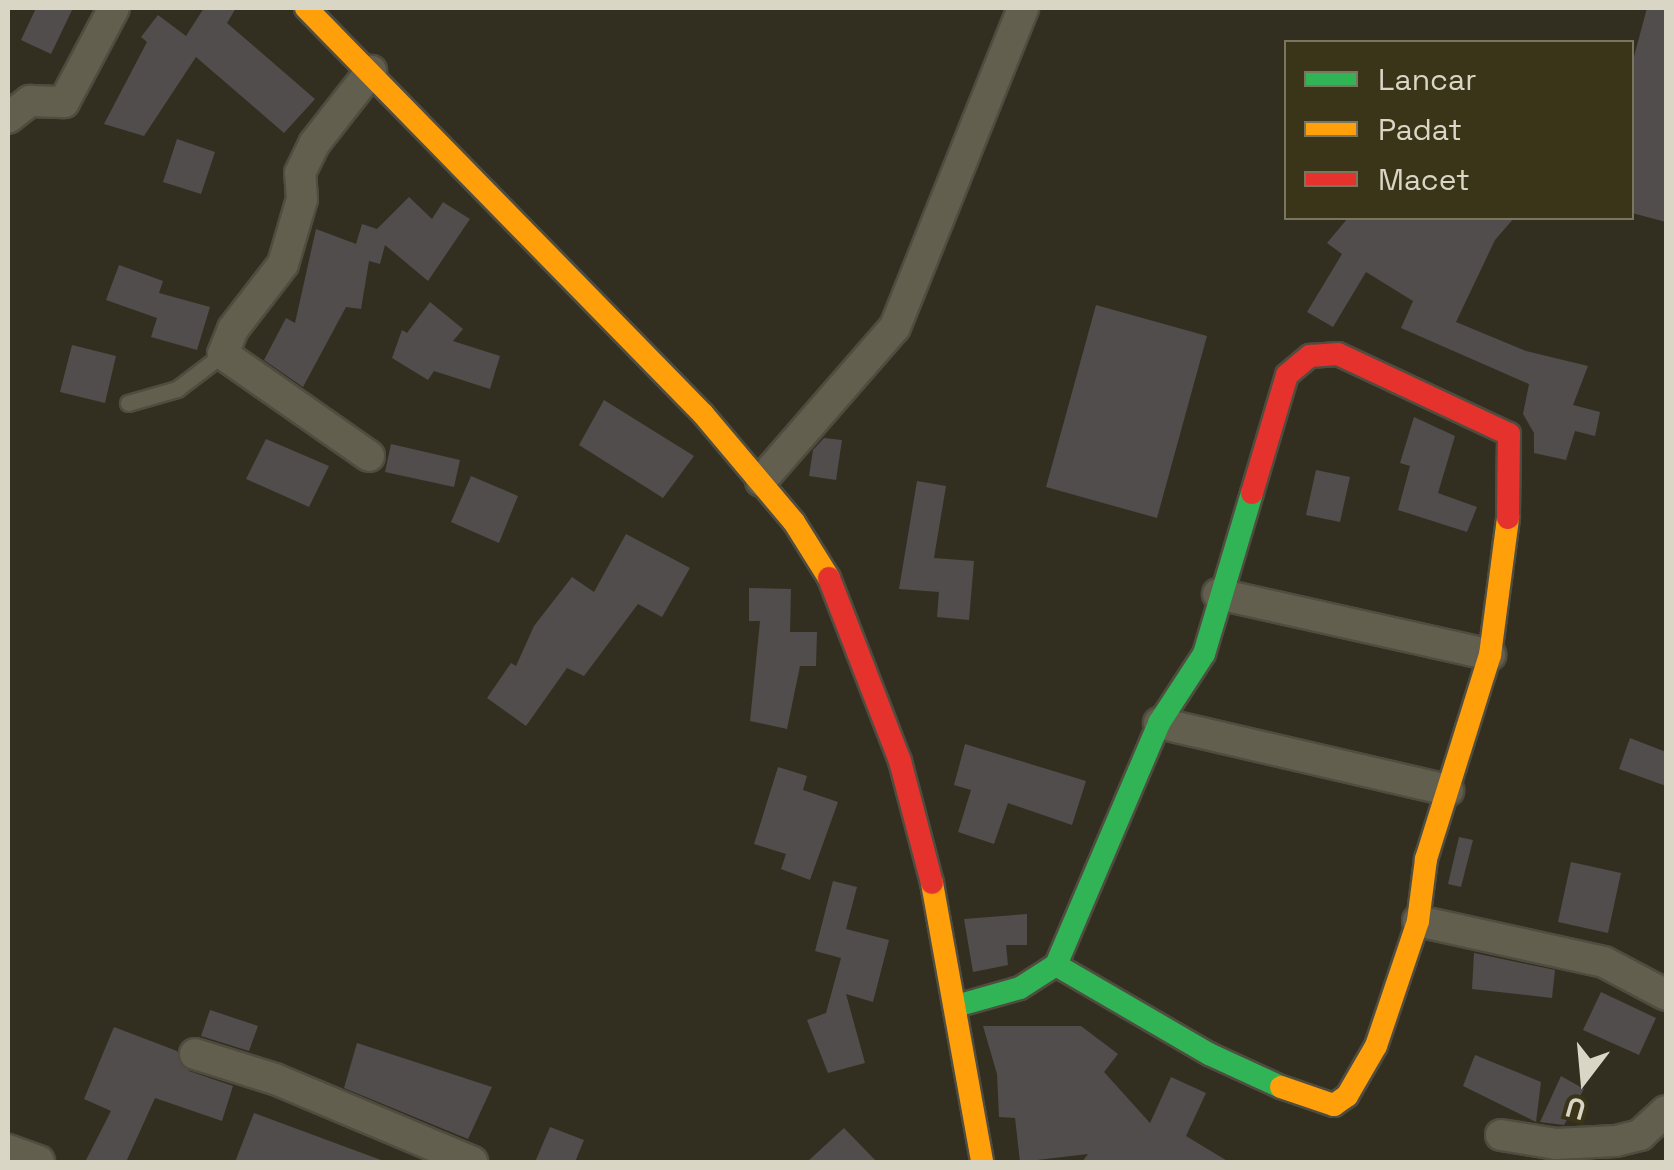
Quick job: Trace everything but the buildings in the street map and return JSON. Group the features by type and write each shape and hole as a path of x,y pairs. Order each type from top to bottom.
{"street":[{"path":"15,102 64,102 114,8"},
{"path":"306,8 370,70 761,480 836,590 877,694 931,876 982,1162"},
{"path":"761,480 854,381 895,327 1022,8"},
{"path":"369,456 223,354 233,328 283,264 302,199 300,174 314,144 370,70"},
{"path":"956,1006 1020,988 1056,965 1113,847 1159,724 1204,654 1218,594 1287,375 1310,356 1338,354 1508,434 1510,506 1490,655 1426,859 1418,920 1362,1078 1334,1105 1209,1054 1056,965"},
{"path":"1218,594 1490,655"},
{"path":"1159,724 1448,790"},
{"path":"1418,920 1604,962 1666,996"},
{"path":"195,1054 275,1079 472,1162"},
{"path":"1502,1135 1556,1144 1616,1141 1640,1135 1666,1111"},
{"path":"8,1150 39,1161"}],"lane":[{"path":"128,403 178,389 223,354"}],"traffic: fast":[{"path":"956,1006 1020,988 1056,965 1159,723 1204,654 1252,493"},
{"path":"1056,965 1209,1054 1281,1087"}],"traffic: slow":[{"path":"306,8 703,414 794,522 829,578"},
{"path":"1281,1087 1334,1105 1347,1096 1376,1046 1418,921 1426,859 1490,655 1508,518"},
{"path":"932,883 982,1162"}],"traffic: jam":[{"path":"1252,493 1287,375 1310,356 1338,354 1509,434 1508,518"},
{"path":"829,578 900,761 932,883"}]}
